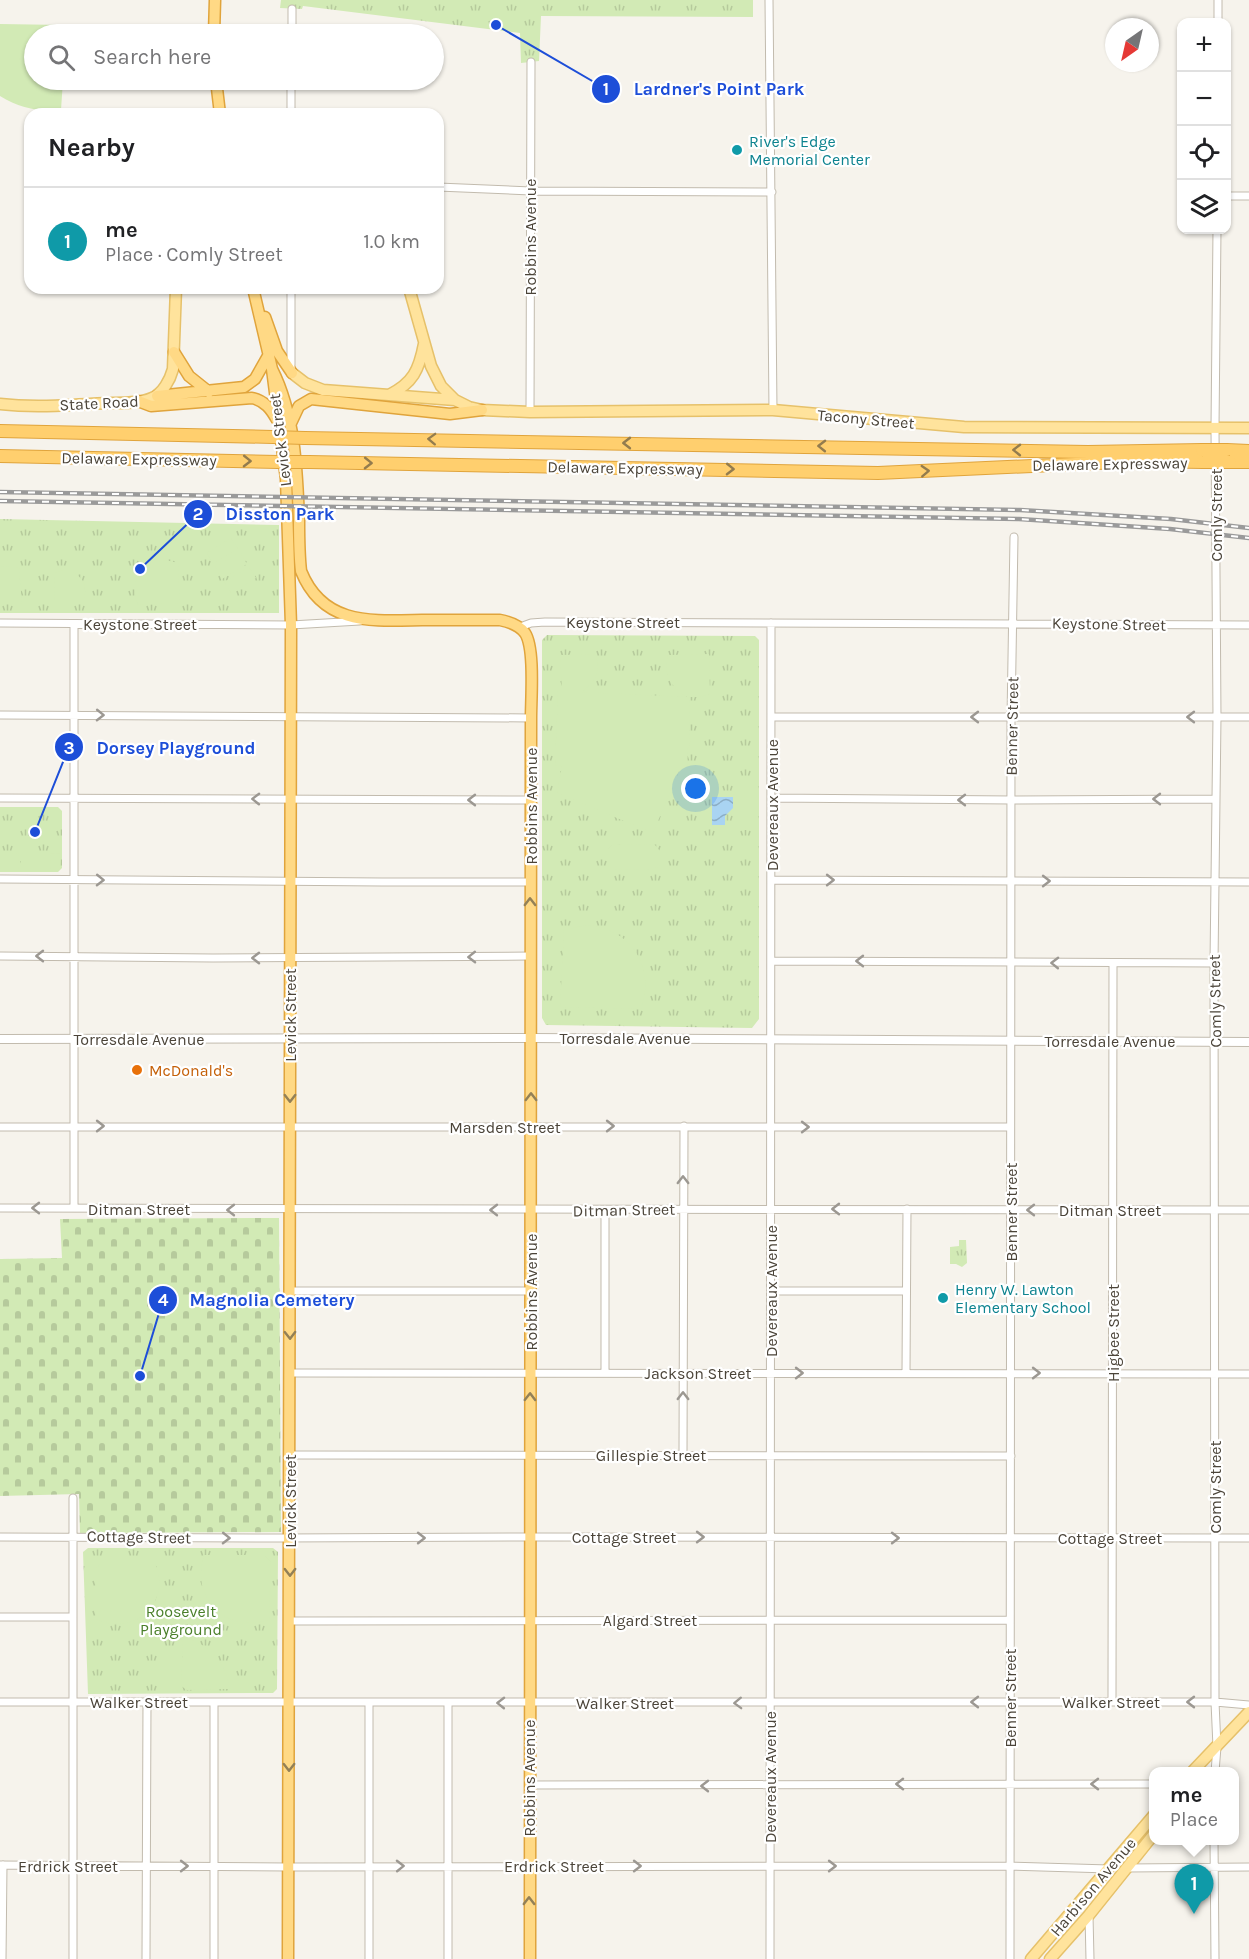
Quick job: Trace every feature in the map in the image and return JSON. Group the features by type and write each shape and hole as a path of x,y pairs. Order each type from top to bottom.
{"highway":[{"path":"214,0 214,24"},
{"path":"217,90 219,108"},
{"path":"254,294 272,369"},
{"path":"255,294 277,351 292,373"},
{"path":"174,352 189,376 209,392"},
{"path":"157,396 240,388 248,385 260,372 268,356"},
{"name":"Levick Street","path":"272,369 287,500 291,625 288,1959"},
{"name":"Levick Street","path":"272,369 282,389 291,423 298,480 300,563 305,580 317,597 333,610 370,621"},
{"path":"138,401 151,406 252,398 269,407 279,422"},
{"path":"291,423 299,406 308,400 315,399 450,414 482,410"},
{"name":"Delaware Expressway","path":"0,431 1202,456 1228,456 1249,451"},
{"name":"Delaware Expressway","path":"0,456 878,473 1202,456"},
{"name":"Delaware Expressway","path":"1228,456 1249,462"},
{"name":"Keystone Street","path":"370,621 500,620 520,627"},
{"name":"Robbins Avenue","path":"520,627 526,634 530,656 531,718 530,1959"}],"main road":[{"name":"State Road","path":"0,404 48,406 138,401 157,396 171,376 176,294"},
{"path":"411,294 436,378 455,400 482,410"},
{"path":"389,395 404,387 413,377 422,357 424,343"},
{"path":"292,373 317,388 455,400"},
{"name":"Tacony Street","path":"482,410 530,412 773,410 964,427 1249,428"},
{"path":"1197,1767 1249,1712"},
{"path":"1205,1767 1216,1747"},
{"name":"Harbison Avenue","path":"1031,1959 1149,1821"},
{"name":"Harbison Avenue","path":"1050,1959 1149,1840"}],"street":[{"path":"770,0 773,410"},
{"path":"1218,0 1218,18"},
{"path":"292,9 292,24"},
{"name":"Robbins Avenue","path":"530,412 531,62"},
{"path":"291,90 291,108"},
{"path":"444,187 531,191 772,192"},
{"path":"1231,196 1249,196"},
{"name":"Comly Street","path":"1215,1767 1216,1041 1214,963 1217,717 1215,428 1217,234"},
{"name":"Levick Street","path":"291,294 292,373"},
{"name":"Benner Street","path":"1010,1959 1011,718 1014,537"},
{"name":"Keystone Street","path":"0,623 291,625 370,621"},
{"name":"Keystone Street","path":"520,627 545,622 1249,626"},
{"name":"Devereaux Avenue","path":"770,1959 771,623"},
{"path":"74,624 74,1208"},
{"path":"0,715 531,718"},
{"path":"772,717 1249,717"},
{"path":"0,798 530,800"},
{"path":"772,798 1215,799"},
{"path":"0,879 530,882"},
{"path":"772,880 1249,882"},
{"path":"0,956 290,958 530,956"},
{"path":"772,961 1214,963"},
{"name":"Higbee Street","path":"1113,964 1113,1702"},
{"name":"Torresdale Avenue","path":"0,1039 531,1038 1249,1042"},
{"path":"683,1455 684,1126"},
{"name":"Marsden Street","path":"0,1127 1010,1127"},
{"name":"Ditman Street","path":"0,1208 605,1211 683,1209 1249,1210"},
{"path":"906,1373 908,1209"},
{"path":"605,1211 605,1373"},
{"path":"290,1290 530,1291"},
{"path":"771,1291 906,1291"},
{"name":"Jackson Street","path":"291,1373 1249,1374"},
{"name":"Gillespie Street","path":"290,1455 1011,1456"},
{"path":"73,1498 73,1959"},
{"name":"Cottage Street","path":"0,1537 1249,1538"},
{"path":"0,1617 73,1617"},
{"name":"Algard Street","path":"290,1621 1011,1620"},
{"path":"146,1959 147,1701"},
{"name":"Walker Street","path":"0,1702 1215,1702 1249,1706"},
{"path":"214,1702 214,1959"},
{"path":"369,1703 369,1959"},
{"path":"448,1703 448,1959"},
{"path":"529,1785 1149,1784"},
{"path":"1214,1845 1215,1959"},
{"path":"1,1865 2,1959"},
{"name":"Erdrick Street","path":"1,1865 1010,1866 1109,1869"},
{"path":"1127,1868 1249,1867"},
{"path":"1089,1915 1090,1959"}],"green space":[{"path":"281,0 753,0 753,17 541,16 539,61 521,63 520,33 303,6 302,9 280,8"},
{"path":"0,24 24,24 24,90 62,90 61,108 29,108 14,104 0,96"},
{"path":"0,519 279,525 279,613 0,613"},
{"path":"231,538 238,549 213,564 207,553"},
{"path":"240,552 247,564 222,579 215,567"},
{"path":"166,560 178,563 180,603 138,605 135,589 139,575 150,565"},
{"path":"0,567 19,568 22,604 0,604"},
{"path":"249,567 256,578 231,593 224,582"},
{"path":"64,570 76,574 83,581 85,591 82,603 54,603 55,573"},
{"path":"547,635 755,636 759,640 759,1019 752,1028 546,1025 542,1018 542,640"},
{"path":"595,654 598,666 596,676 582,692 687,697 673,685 667,675 668,655 709,654 710,694 690,697 689,739 691,741 688,748 687,771 679,771 653,833 557,793 562,766 555,765 558,691 562,691 560,655"},
{"path":"740,778 758,778 758,830 740,830"},
{"path":"0,807 58,807 62,811 62,868 58,872 0,872"},
{"path":"613,844 655,845 660,851 660,865 653,870 611,869 608,865 608,849"},
{"path":"19,853 18,870 8,870 8,856"},
{"path":"21,853 48,853 48,870 21,870"},
{"path":"50,853 61,854 58,871 51,870"},
{"path":"586,925 616,933 636,952 645,979 645,993 641,1009 560,1007 564,930"},
{"path":"279,1218 281,1532 80,1533 79,1494 0,1496 0,1259 62,1258 60,1219"},
{"path":"959,1240 966,1240 967,1263 962,1267 950,1264 950,1247 959,1246"},
{"name":"Roosevelt Playground","path":"88,1548 273,1548 278,1552 277,1689 273,1693 88,1694 83,1552"},
{"path":"204,1555 264,1555 271,1562 269,1620 253,1623 239,1622 215,1609 202,1586 201,1571"},
{"path":"101,1563 155,1563 159,1578 158,1591 154,1603 146,1613 136,1620 124,1623 110,1623 96,1619 96,1569"},
{"path":"183,1637 201,1644 215,1655 225,1670 230,1689 187,1690 181,1686"},
{"path":"158,1649 175,1649 175,1692 158,1691"}],"water":[{"path":"712,797 733,797 733,808 725,816 725,825 712,825"}],"railway":[{"path":"0,492 1020,510 1171,519 1249,528"},
{"path":"0,501 1019,519 1170,529 1249,538"}],"place":[{"name":"Lardner's Point Park","path":"496,25"},
{"name":"River's Edge Memorial Center","path":"737,150"},
{"name":"Disston Park","path":"140,569"},
{"name":"Dorsey Playground","path":"35,832"},
{"name":"McDonald's","path":"137,1070"},
{"name":"Henry W. Lawton Elementary School","path":"943,1298"},
{"name":"Magnolia Cemetery","path":"140,1376"},
{"name":"me","path":"1194,1914"}]}
